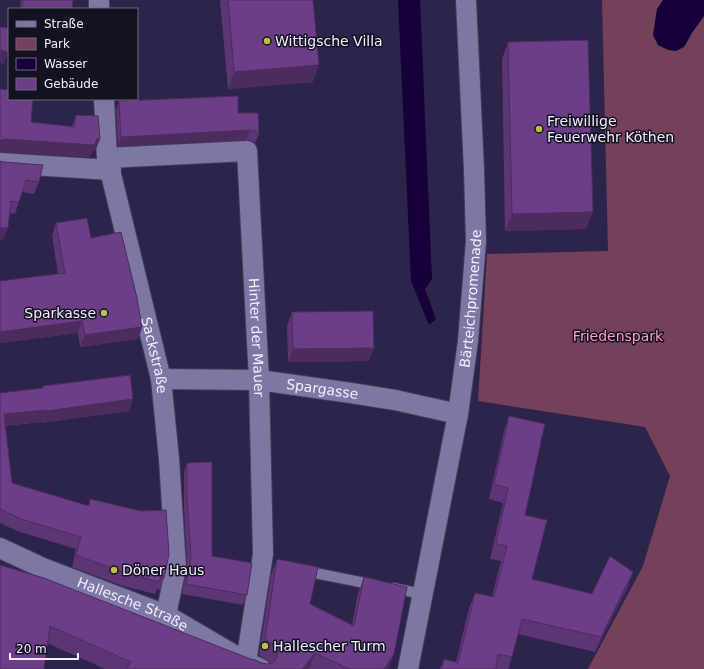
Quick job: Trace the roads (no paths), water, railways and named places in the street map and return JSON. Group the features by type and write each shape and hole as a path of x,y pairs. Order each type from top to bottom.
{"street":[{"name":"Bärteichpromenade","path":"408,669 458,414 468,341 476,241 466,0"},
{"name":"Sackstraße","path":"104,100 109,164 161,379 169,459 176,567 166,615"},
{"name":"Hinter der Mauer","path":"109,164 247,151 260,380 263,554 253,666"},
{"path":"0,163 109,164"},
{"name":"Spargasse","path":"161,379 260,380 395,400 458,414"},
{"name":"Hallesche Straße","path":"0,548 43,568 166,615 253,666"}],"lane":[{"path":"296,570 422,594"}],"water":[{"path":"398,0 420,0 432,279 425,289 436,319 429,325 411,281"},
{"path":"663,0 704,0 704,16 684,47 676,51 668,50 658,45 653,35 657,9"}],"place":[{"name":"Wittigsche Villa","path":"267,41"},
{"name":"Freiwillige Feuerwehr Köthen","path":"539,129"},
{"name":"Sparkasse","path":"104,313"},
{"name":"Döner Haus","path":"114,570"},
{"name":"Hallescher Turm","path":"265,646"}],"park label":[{"name":"Friedenspark","path":"618,336"}]}
